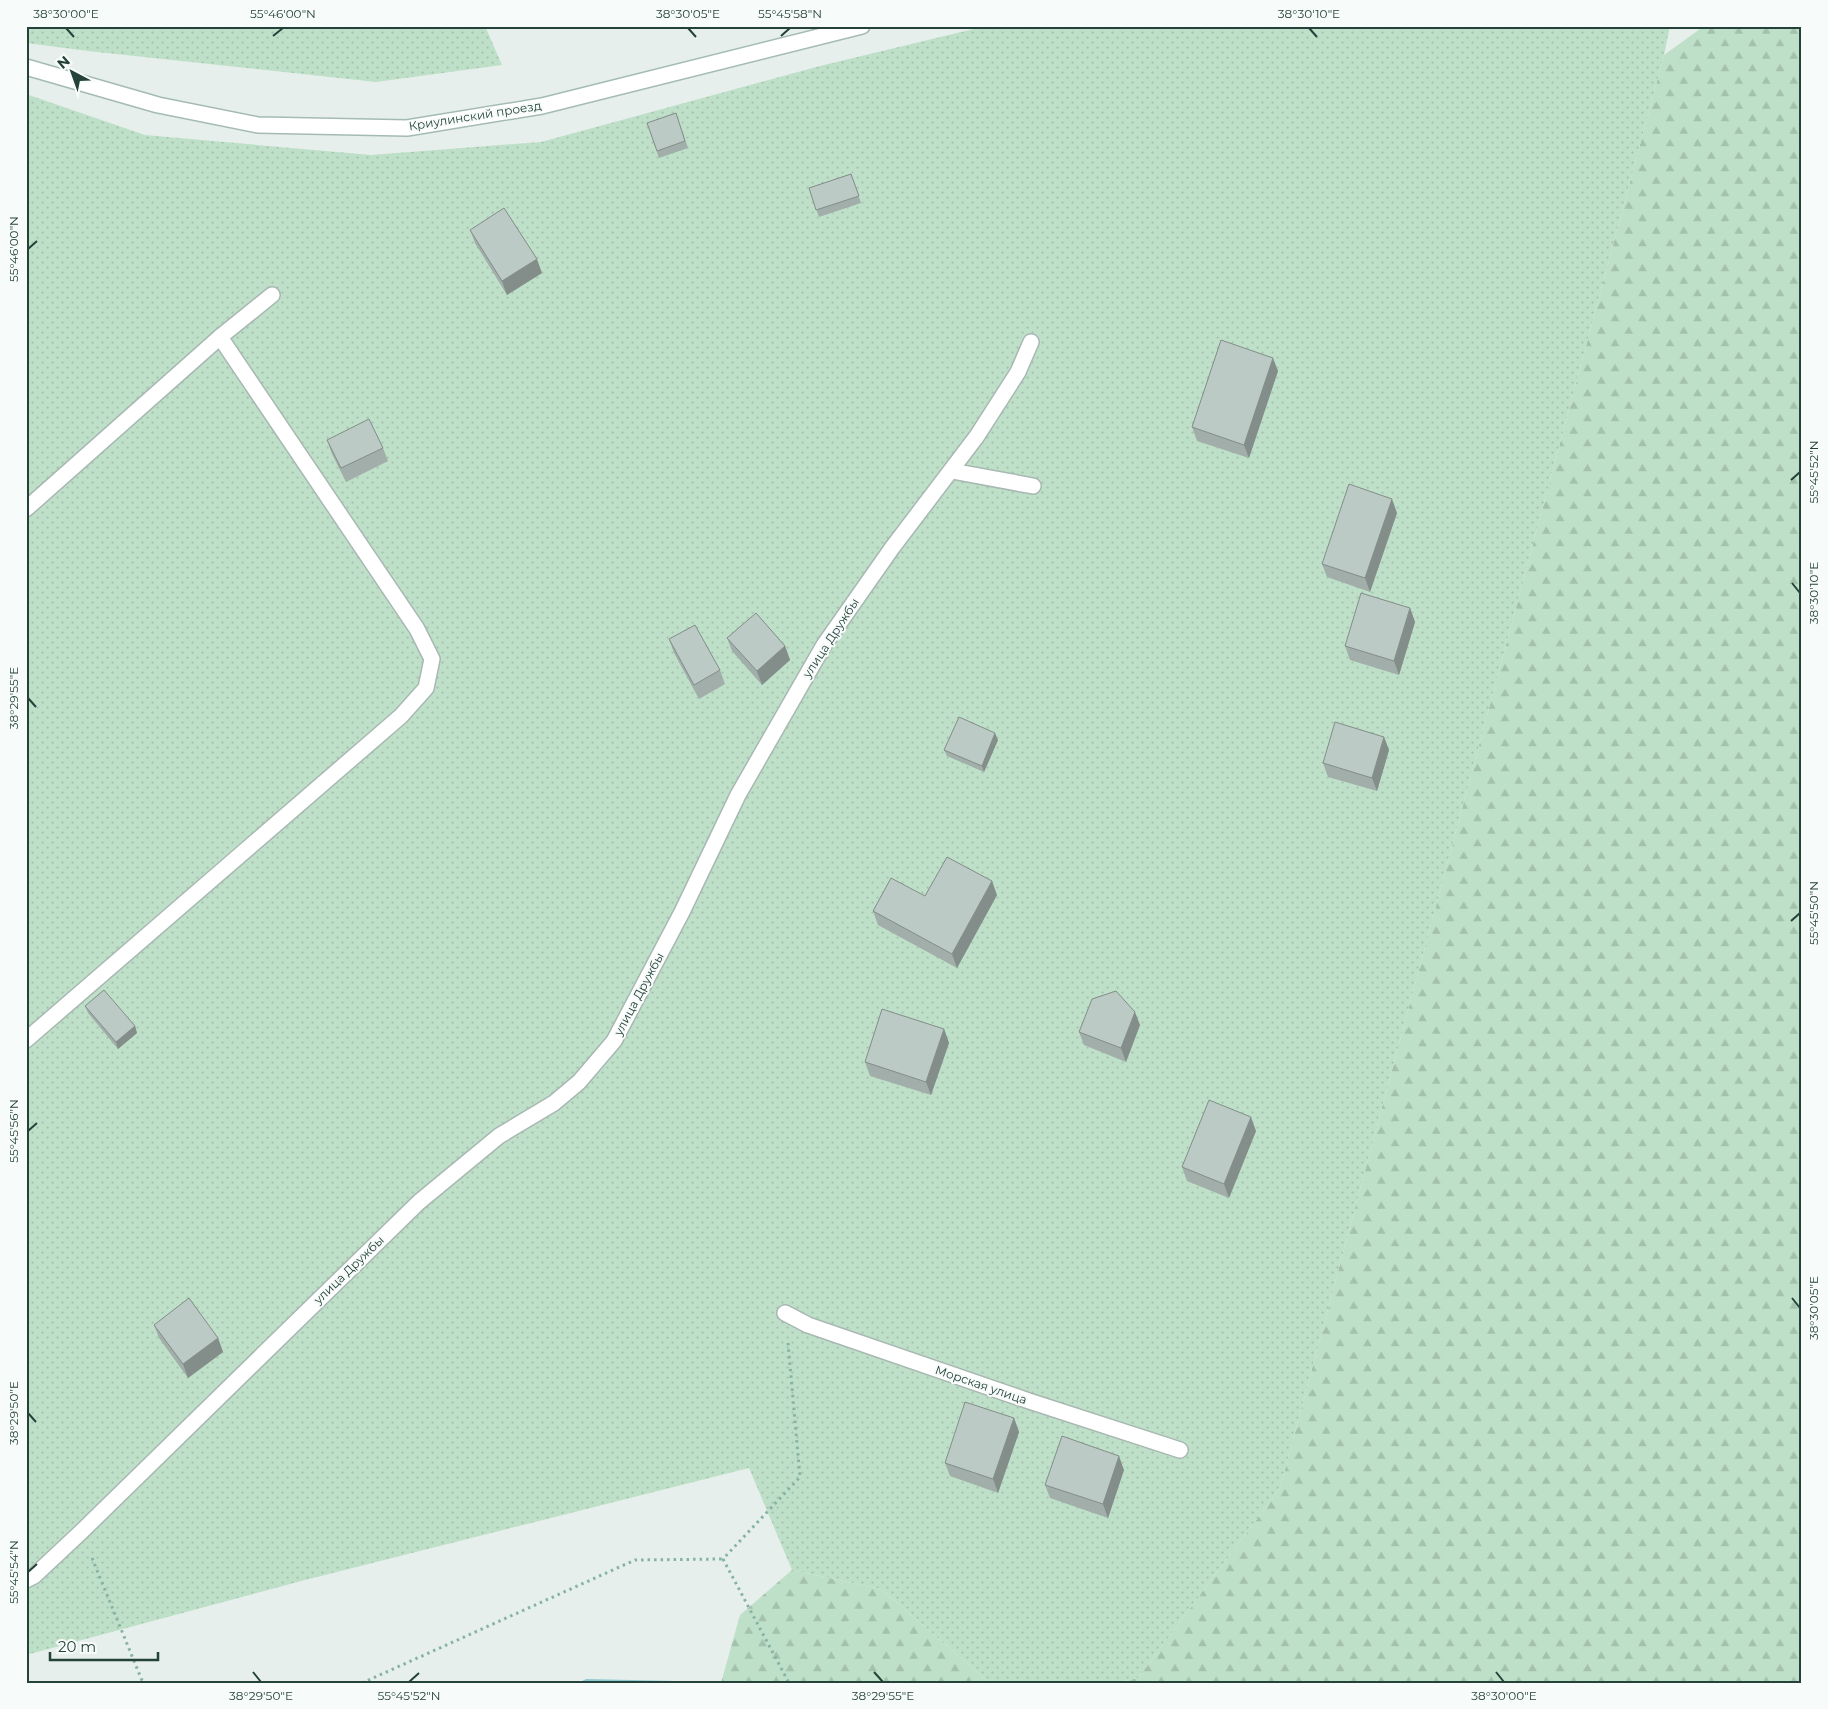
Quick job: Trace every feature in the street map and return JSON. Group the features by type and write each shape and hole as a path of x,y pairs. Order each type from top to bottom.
{"street":[{"name":"Криулинский проезд","path":"26,67 158,105 258,125 408,128 542,106 862,26"},
{"path":"26,509 220,337 272,295"},
{"path":"26,1040 401,716 426,688 432,658 417,629 220,337"},
{"name":"улица Дружбы","path":"26,1580 34,1576 81,1532 419,1202 499,1136 560,1098 578,1082 614,1041 682,912 738,795 824,645 892,548 977,436 1018,372 1032,342"},
{"path":"952,470 1033,486"},
{"name":"Морская улица","path":"785,1312 808,1325 1029,1401 1180,1450"}],"path":[{"path":"362,1683 634,1560 723,1559 800,1477 785,1312"},
{"path":"81,1532 143,1683"},
{"path":"723,1559 789,1683"}],"green space":[{"path":"26,26 485,26 502,65 376,82 26,43"},
{"path":"986,26 1670,26 1664,55 1280,1488 1138,1678 1114,1683 990,1683 881,1589 792,1570 749,1468 305,1580 26,1655 26,94 145,135 371,155 541,142 820,66"},
{"path":"1704,26 1802,26 1802,1683 1114,1683 1138,1678 1280,1488 1664,55"},
{"path":"792,1570 881,1589 990,1683 721,1683 740,1615"}],"water":[{"path":"586,1679 721,1682 721,1683 578,1683"}],"building":[{"path":"676,113 685,141 657,151 647,123"},
{"path":"851,174 859,196 816,210 809,188"},
{"path":"504,208 537,259 502,281 470,230"},
{"path":"1221,340 1273,358 1244,445 1192,427"},
{"path":"369,419 383,448 341,468 327,440"},
{"path":"1349,484 1392,499 1365,578 1322,564"},
{"path":"1361,593 1410,608 1394,661 1345,646"},
{"path":"756,613 785,646 757,671 727,638"},
{"path":"695,625 720,670 694,685 669,639"},
{"path":"959,717 995,733 982,766 944,750"},
{"path":"1335,722 1384,737 1372,778 1323,763"},
{"path":"947,857 992,881 952,954 873,911 891,878 925,896"},
{"path":"104,990 135,1026 116,1042 85,1006"},
{"path":"1116,991 1135,1012 1121,1048 1079,1032 1092,999"},
{"path":"882,1009 944,1029 926,1082 865,1062"},
{"path":"1209,1100 1251,1117 1224,1184 1182,1167"},
{"path":"189,1298 218,1338 183,1364 154,1325"},
{"path":"965,1402 1014,1418 993,1479 945,1463"},
{"path":"1062,1436 1119,1456 1103,1504 1045,1485"}]}
